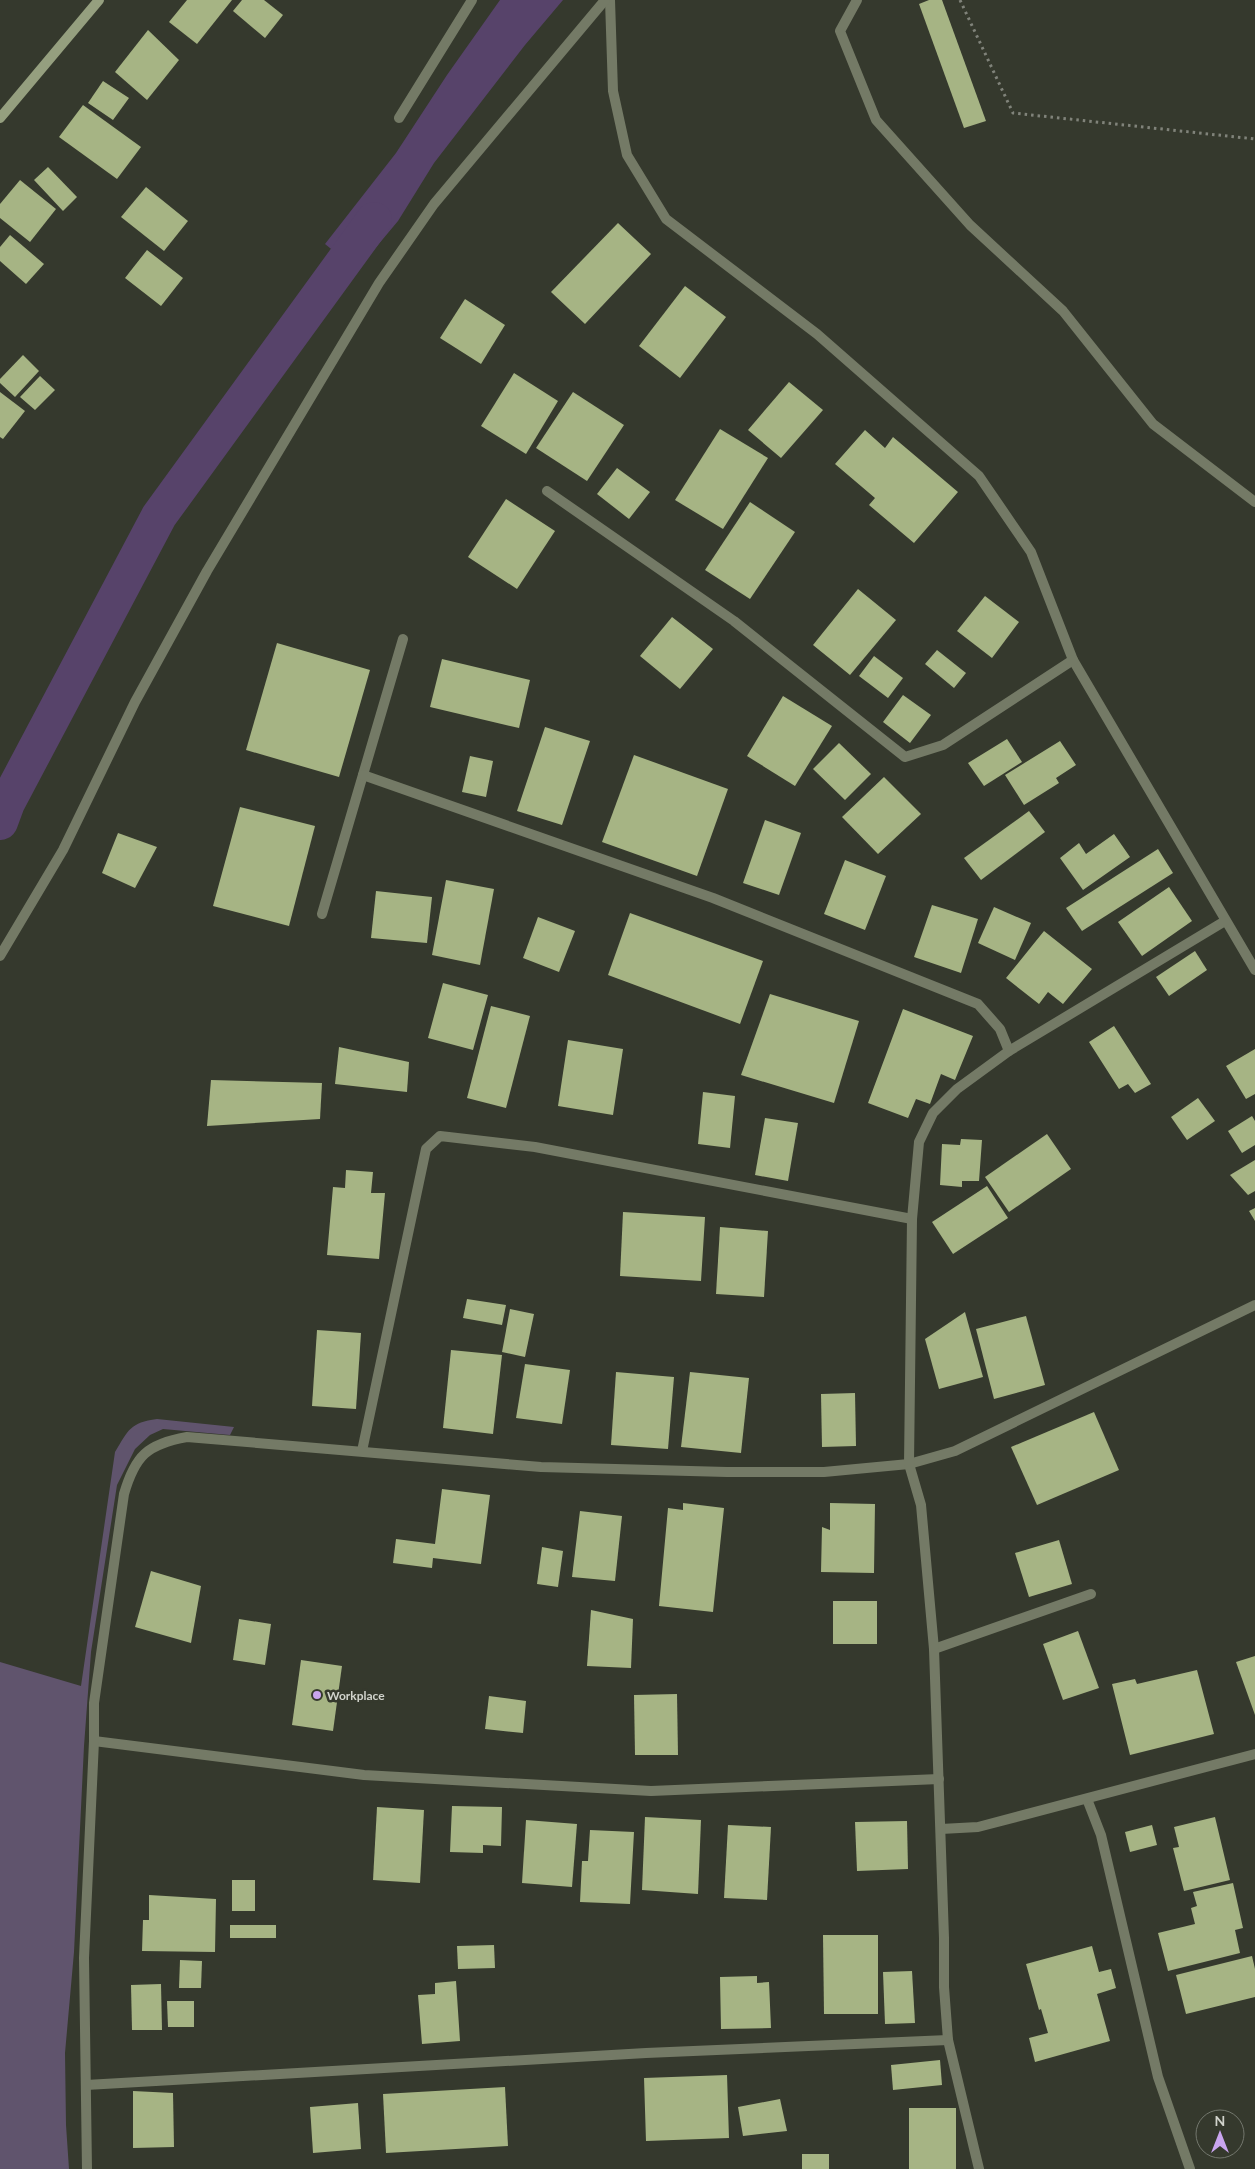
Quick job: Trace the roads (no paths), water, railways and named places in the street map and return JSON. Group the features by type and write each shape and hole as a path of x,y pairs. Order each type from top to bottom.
{"street":[{"path":"0,118 99,0"},
{"path":"399,118 472,0"},
{"path":"0,956 63,850 135,702 207,571 379,283 434,204 605,0"},
{"path":"610,0 613,91 627,155 666,220 817,334 979,476 1031,552 1073,660 1255,970"},
{"path":"857,0 840,31 876,120 970,225 1063,311 1153,424 1255,502"},
{"path":"547,491 734,621 905,757 943,745 1073,660"},
{"path":"322,914 403,639"},
{"path":"363,775 713,898 978,1004 1000,1029 1009,1051"},
{"path":"979,2169 948,2040 944,1986 941,1829 934,1649 921,1505 910,1464 912,1219 918,1142 933,1113 957,1089 1009,1051 1225,920"},
{"path":"362,1451 426,1150 440,1136 535,1147 912,1219"},
{"path":"87,2169 84,1958 94,1703 124,1494 130,1472 141,1456 164,1441 186,1437 541,1467 727,1472 824,1472 910,1464 955,1451 1255,1305"},
{"path":"934,1649 1091,1594"},
{"path":"94,1740 364,1774 651,1791 939,1779"},
{"path":"941,1829 978,1827 1255,1754"},
{"path":"1086,1800 1101,1835 1158,2077 1190,2169"},
{"path":"86,2085 646,2053 948,2040"}],"waterway":[{"path":"0,822 7,803 159,516 374,220"}],"place":[{"name":"Workplace","path":"317,1695"}]}
